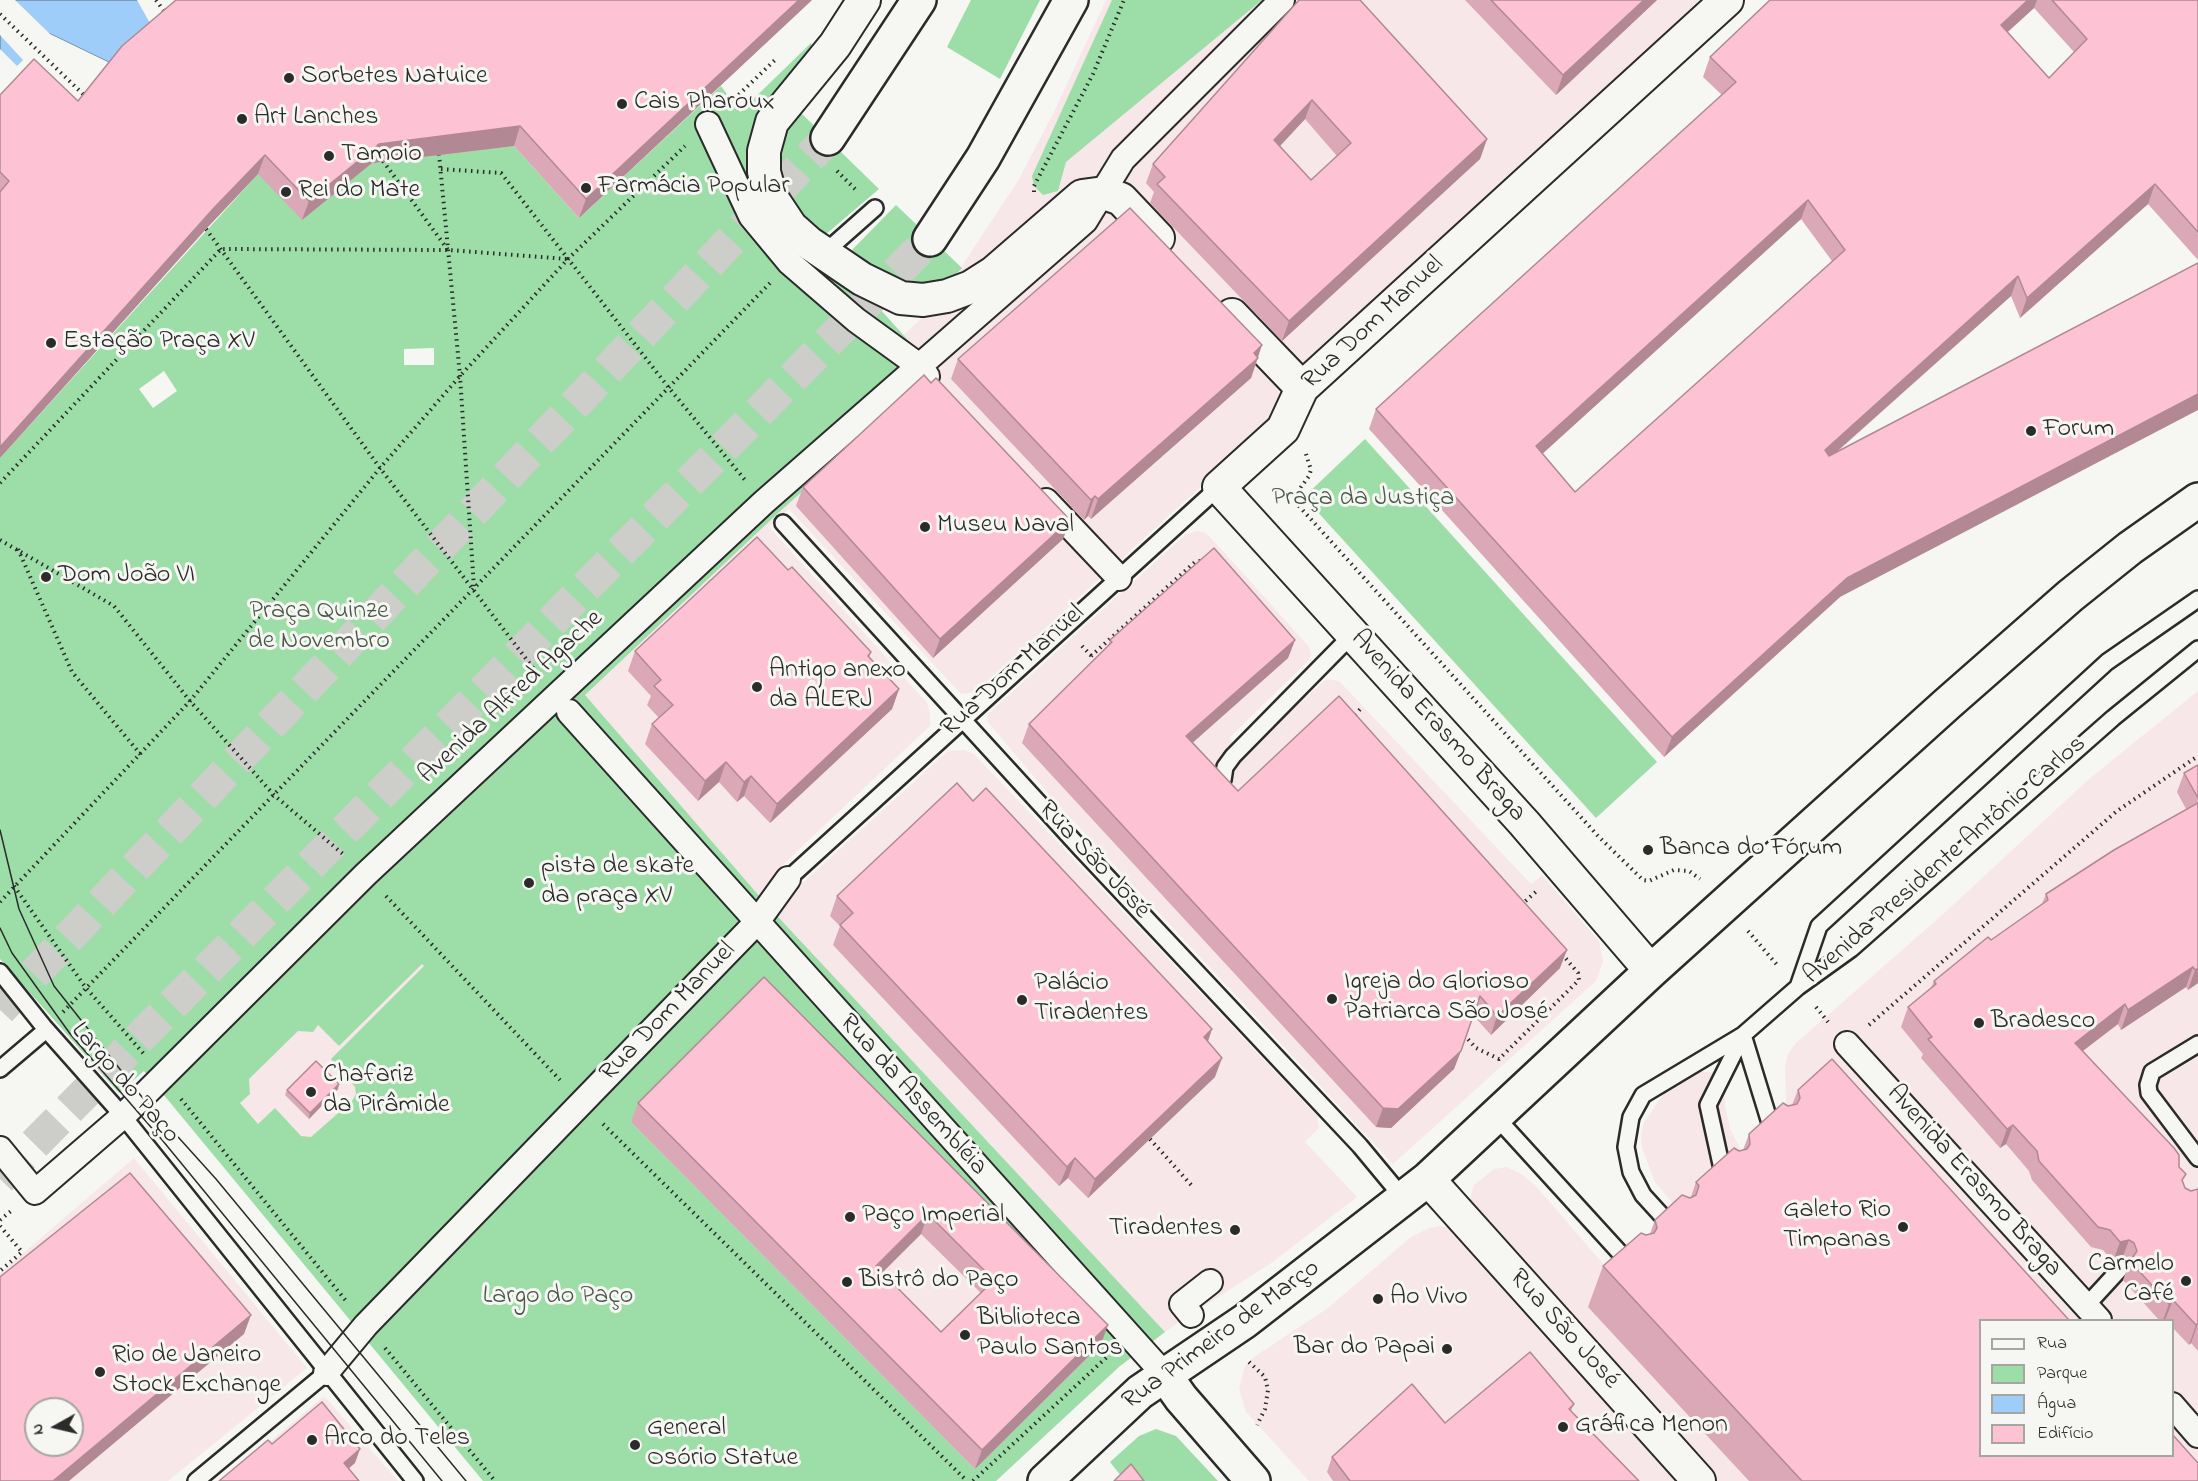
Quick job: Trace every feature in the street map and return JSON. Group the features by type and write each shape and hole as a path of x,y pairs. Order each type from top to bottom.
{"main road":[{"path":"828,138 919,0"},
{"path":"930,239 983,158 1071,0"},
{"path":"1416,1189 1651,971 2070,596 2130,548 2198,500"},
{"name":"Rua Primeiro de Março","path":"1045,1481 1140,1392 1245,1322 1416,1189"},
{"name":"Rua da Assembléia","path":"1164,1374 1253,1481"}],"street":[{"path":"864,0 835,45 772,122 764,151 764,172 771,197 791,227 823,254 862,279 901,298 923,300 947,296 971,287 993,273 1033,236 1082,196 1104,193 1121,199 1178,258"},
{"name":"Avenida Alfred Agache","path":"0,1149 35,1192 123,1116 366,874 564,706 764,502 929,378 1085,220 1124,159 1282,0"},
{"name":"Rua Dom Manuel","path":"1219,487 1283,429 1302,388 1727,0"},
{"path":"708,124 751,216 790,262 856,320 929,378"},
{"path":"1210,292 1302,388"},
{"path":"1029,484 1119,578"},
{"name":"Avenida Erasmo Braga","path":"1219,487 1524,823 1651,971"},
{"name":"Rua da Assembléia","path":"564,706 1130,1339 1164,1374"},
{"name":"Rua Dom Manuel","path":"326,1373 366,1325 757,922 788,879"},
{"name":"Avenida Erasmo Braga","path":"1847,1044 2093,1313"},
{"name":"Rua São José","path":"1416,1189 1699,1481"},
{"path":"1191,1314 1182,1304 1210,1282"},
{"path":"2174,1407 2198,1435"}],"lane":[{"path":"823,254 875,208"},
{"name":"Rua Dom Manuel","path":"788,879 961,719 1219,487"},
{"name":"Rua São José","path":"783,523 961,719 1360,1146 1416,1189"},
{"name":"Avenida Presidente Antônio Carlos","path":"1798,987 1819,926 2107,662 2198,599"},
{"path":"1223,780 1225,767 1233,756 1316,669 1353,634"},
{"name":"Avenida Presidente Antônio Carlos","path":"1798,987 1851,949 2113,718 2198,648"},
{"name":"Largo do Paço","path":"0,972 46,1030 123,1116 414,1481"},
{"path":"1674,1229 1643,1195 1631,1172 1626,1147 1631,1117 1643,1095 1743,1035 1798,987"},
{"path":"0,1069 46,1030"},
{"path":"1743,1035 1775,1138"},
{"path":"1725,1183 1708,1105 1743,1035"},
{"path":"2198,1044 2152,1072 2148,1085 2149,1093 2198,1158"},
{"path":"1496,1117 1633,1268"},
{"path":"2093,1313 2120,1269"},
{"path":"196,1481 326,1373"}],"path":[{"path":"156,0 167,21"},
{"path":"1033,236 1035,186 1093,74 1124,0"},
{"path":"0,14 88,99"},
{"path":"0,902 190,701 380,468 460,376 568,259 732,102"},
{"path":"439,154 460,376 474,588"},
{"path":"382,161 449,250"},
{"path":"441,169 501,173 669,388 764,502"},
{"path":"206,228 380,468 564,706"},
{"path":"0,483 221,249 449,250 568,259"},
{"path":"46,1030 790,262"},
{"path":"1287,422 1307,455 1311,470 1293,498 1298,505 1591,828 1642,880 1649,881 1674,870 1689,871 1705,883"},
{"path":"0,540 114,606 190,701 274,795 366,874 582,1103 967,1481"},
{"path":"17,549 72,672 141,755"},
{"path":"1091,656 1195,562 1210,559"},
{"path":"1065,627 1099,664"},
{"path":"1316,669 1363,723"},
{"path":"1355,715 1363,706"},
{"path":"1847,1044 2117,811 2198,756"},
{"path":"14,886 86,988 159,1080 495,1481"},
{"path":"1521,905 1541,888"},
{"path":"1513,897 1528,914"},
{"path":"1460,1031 1476,1048 1499,1059 1579,980 1578,973 1557,948"},
{"path":"1150,1139 1193,1187"},
{"path":"0,1228 22,1252 0,1271"},
{"path":"973,1481 1130,1339"},
{"path":"1249,1362 1264,1377 1268,1390 1265,1409 1257,1425"}],"shaded area":[{"path":"1106,0 1710,0 1276,388 1284,398 1284,411 975,692 961,694 789,509 769,527 927,703 930,714 930,726 778,869 797,888 948,751 964,750 974,754 1317,1116 1319,1128 1305,1142 1357,1197 1270,1264 1179,1322 1120,1366 996,1481 484,1481 144,1071 938,302 1018,181 1054,112"},
{"path":"1197,531 1206,533 1233,562 1309,647 1311,654 1309,660 1229,738 1245,753 1326,679 1339,681 1531,884 1542,875 1599,941 1603,961 1596,981 1393,1164 1052,798 987,721 988,714 1186,534"},
{"path":"2198,691 2198,1481 1713,1481 1469,1203 1474,1185 1494,1169 1507,1167 1521,1174 1535,1185 1617,1280 1686,1219 1655,1182 1642,1148 1641,1134 1644,1122 1663,1095 1680,1078 1694,1071 1720,1073 1724,1078 1725,1105 1730,1129 1748,1163 1791,1125 1786,1104 1785,1066 1788,1054 1796,1043 1941,916 2089,779"},
{"name":"Rio de Janeiro Stock Exchange","path":"134,1158 307,1368 168,1481 0,1481 0,1273"},
{"path":"1439,1226 1452,1228 1683,1481 1309,1481 1246,1412 1239,1389 1245,1366 1254,1357 1328,1308 1411,1237"},
{"path":"323,1397 398,1481 223,1481"}],"green space":[{"path":"971,0 1040,0 1000,79 947,47"},
{"path":"1112,0 1262,0 1066,162 1058,191 1043,195 1034,186 1032,176"},
{"name":"Praça Quinze de Novembro","path":"811,43 813,49 771,98 765,110 752,167 934,369 905,399 776,515 585,695 767,905 1165,1332 1120,1366 996,1481 483,1481 144,1071 119,1093 0,959 0,458 258,174 514,146 579,218 721,86 740,112","holes":["434,348 434,365 404,365 404,349","164,371 177,391 153,408 139,389","422,964 424,966 331,1059 355,1087 356,1094 352,1101 311,1137 301,1136 275,1108 258,1124 240,1103 250,1094 249,1079 298,1031 313,1032 318,1025 339,1046","757,997 1101,1344 975,1469 631,1122"]},
{"path":"800,112 879,189 825,235 804,220 781,182 779,159 785,129"},
{"path":"896,205 962,268 955,275 939,284 902,283 851,251"},
{"name":"Praça da Justiça","path":"1365,439 1657,762 1596,818 1304,497"},
{"path":"1156,1429 1176,1436 1218,1481 1125,1481 1110,1462 1139,1436"}],"water":[{"path":"0,0 179,0 112,64 50,34 0,86"}],"pier":[{"path":"0,0 15,0 50,34 112,64 111,66 51,37 0,89 0,49 17,66 23,60 0,35"},
{"path":"137,0 182,0 151,25"}],"building":[{"path":"176,0 799,0 586,199 520,126 379,144 309,201 265,155 213,209 0,447 0,192 9,181 0,172 0,95 34,59 78,101 122,46"},
{"path":"1299,0 1360,0 1487,139 1289,321 1157,184 1165,177 1153,164","holes":["1312,100 1351,143 1311,180 1274,140"]},
{"path":"1491,0 1644,0 1563,75"},
{"path":"1770,0 2028,0 2001,25 2049,78 2087,39 2052,0 2198,0 2198,232 2155,184 2027,298 2018,276 1825,450 1829,456 2198,263 2198,394 1847,578 1672,737 1376,409 1736,82 1710,57","holes":["1808,200 1845,250 1575,492 1536,446"]},
{"path":"1130,208 1262,345 1254,353 1258,358 1098,499 1095,496 1091,500 958,359"},
{"name":"Museu Naval","path":"924,375 931,383 936,378 1070,520 940,639 803,487"},
{"name":"Antigo anexo da ALERJ","path":"757,537 788,570 792,567 871,652 868,656 899,689 777,804 751,776 744,782 726,762 705,781 652,724 673,705 654,686 661,680 635,651"},
{"path":"1214,548 1295,640 1186,736 1238,791 1339,696 1567,950 1497,1016 1480,996 1461,1051 1398,1109 1383,1108 1029,724 1112,642 1110,640"},
{"path":"2198,765 2198,798 2184,773"},
{"name":"Palácio Tiradentes","path":"957,783 973,801 986,788 1212,1029 1204,1037 1222,1058 1095,1179 1075,1158 1067,1167 840,925 853,913 837,896"},
{"path":"2198,803 2198,968 2195,970 2193,967 2128,1010 2125,1004 2075,1043 2174,1148 2179,1155 2179,1167 2186,1174 2182,1180 2185,1188 2191,1191 2198,1189 2198,1323 2196,1325 2173,1300 2169,1304 2130,1261 2137,1251 2134,1243 2129,1240 2120,1242 2110,1230 2098,1227 2039,1161 2037,1151 2013,1125 2007,1129 1928,1039 1932,1037 1908,1007 1936,984 1934,981 1988,937 1991,940 2048,900 2046,894 2114,850"},
{"name":"Paço Imperial","path":"764,977 1108,1325 982,1450 638,1103","holes":["928,1214 994,1280 941,1332 876,1266"]},
{"path":"1832,1059 2068,1319 1979,1319 1979,1457 2174,1457 2174,1436 2198,1463 2198,1481 1802,1481 1603,1266 1641,1233 1646,1235 1654,1233 1657,1228 1655,1220 1682,1195 1690,1198 1696,1195 1699,1186 1696,1182 1734,1148 1739,1151 1747,1149 1750,1144 1749,1134 1783,1103 1788,1106 1797,1104 1800,1098 1798,1090"},
{"name":"Chafariz da Pirâmide","path":"316,1061 339,1084 310,1113 287,1090"},
{"name":"Rio de Janeiro Stock Exchange","path":"130,1173 251,1315 84,1455 84,1397 24,1397 24,1457 82,1457 53,1481 0,1481 0,1277"},
{"path":"1530,1352 1574,1404 1569,1409 1639,1481 1350,1481 1332,1457 1412,1384 1445,1423"},
{"path":"322,1402 360,1449 344,1463 359,1481 219,1481 268,1440 272,1444"},
{"path":"1131,1464 1144,1481 1114,1481"}],"tunnel":[{"path":"0,1010 828,138"},
{"path":"0,1179 930,239"}],"tram line":[{"path":"0,830 19,909 54,986 142,1097 216,1179 466,1481"},
{"path":"0,928 12,953 71,1035 163,1141 442,1481"}],"place":[{"name":"Sorbetes Natuice","path":"289,78"},
{"name":"Cais Pharoux","path":"622,104"},
{"name":"Art Lanches","path":"242,119"},
{"name":"Tamoio","path":"329,156"},
{"name":"Farmácia Popular","path":"586,188"},
{"name":"Rei do Mate","path":"286,192"},
{"name":"Estação Praça XV","path":"51,343"},
{"name":"Forum","path":"2031,431"},
{"name":"Museu Naval","path":"925,527"},
{"name":"Dom João VI","path":"46,577"},
{"name":"Antigo anexo da ALERJ","path":"757,687"},
{"name":"Banca do Fórum","path":"1648,850"},
{"name":"pista de skate da praça XV","path":"529,883"},
{"name":"Igreja do Glorioso Patriarca São José","path":"1332,999"},
{"name":"Palácio Tiradentes","path":"1022,1000"},
{"name":"Bradesco","path":"1979,1023"},
{"name":"Chafariz da Pirâmide","path":"311,1092"},
{"name":"Paço Imperial","path":"850,1217"},
{"name":"Galeto Rio Timpanas","path":"1903,1227"},
{"name":"Tiradentes","path":"1235,1230"},
{"name":"Carmelo Café","path":"2186,1281"},
{"name":"Bistrô do Paço","path":"847,1282"},
{"name":"Ao Vivo","path":"1378,1299"},
{"name":"Biblioteca Paulo Santos","path":"965,1335"},
{"name":"Bar do Papai","path":"1447,1349"},
{"name":"Rio de Janeiro Stock Exchange","path":"100,1372"},
{"name":"Gráfica Menon","path":"1563,1427"},
{"name":"Arco do Teles","path":"312,1440"},
{"name":"General Osório Statue","path":"635,1445"}]}
